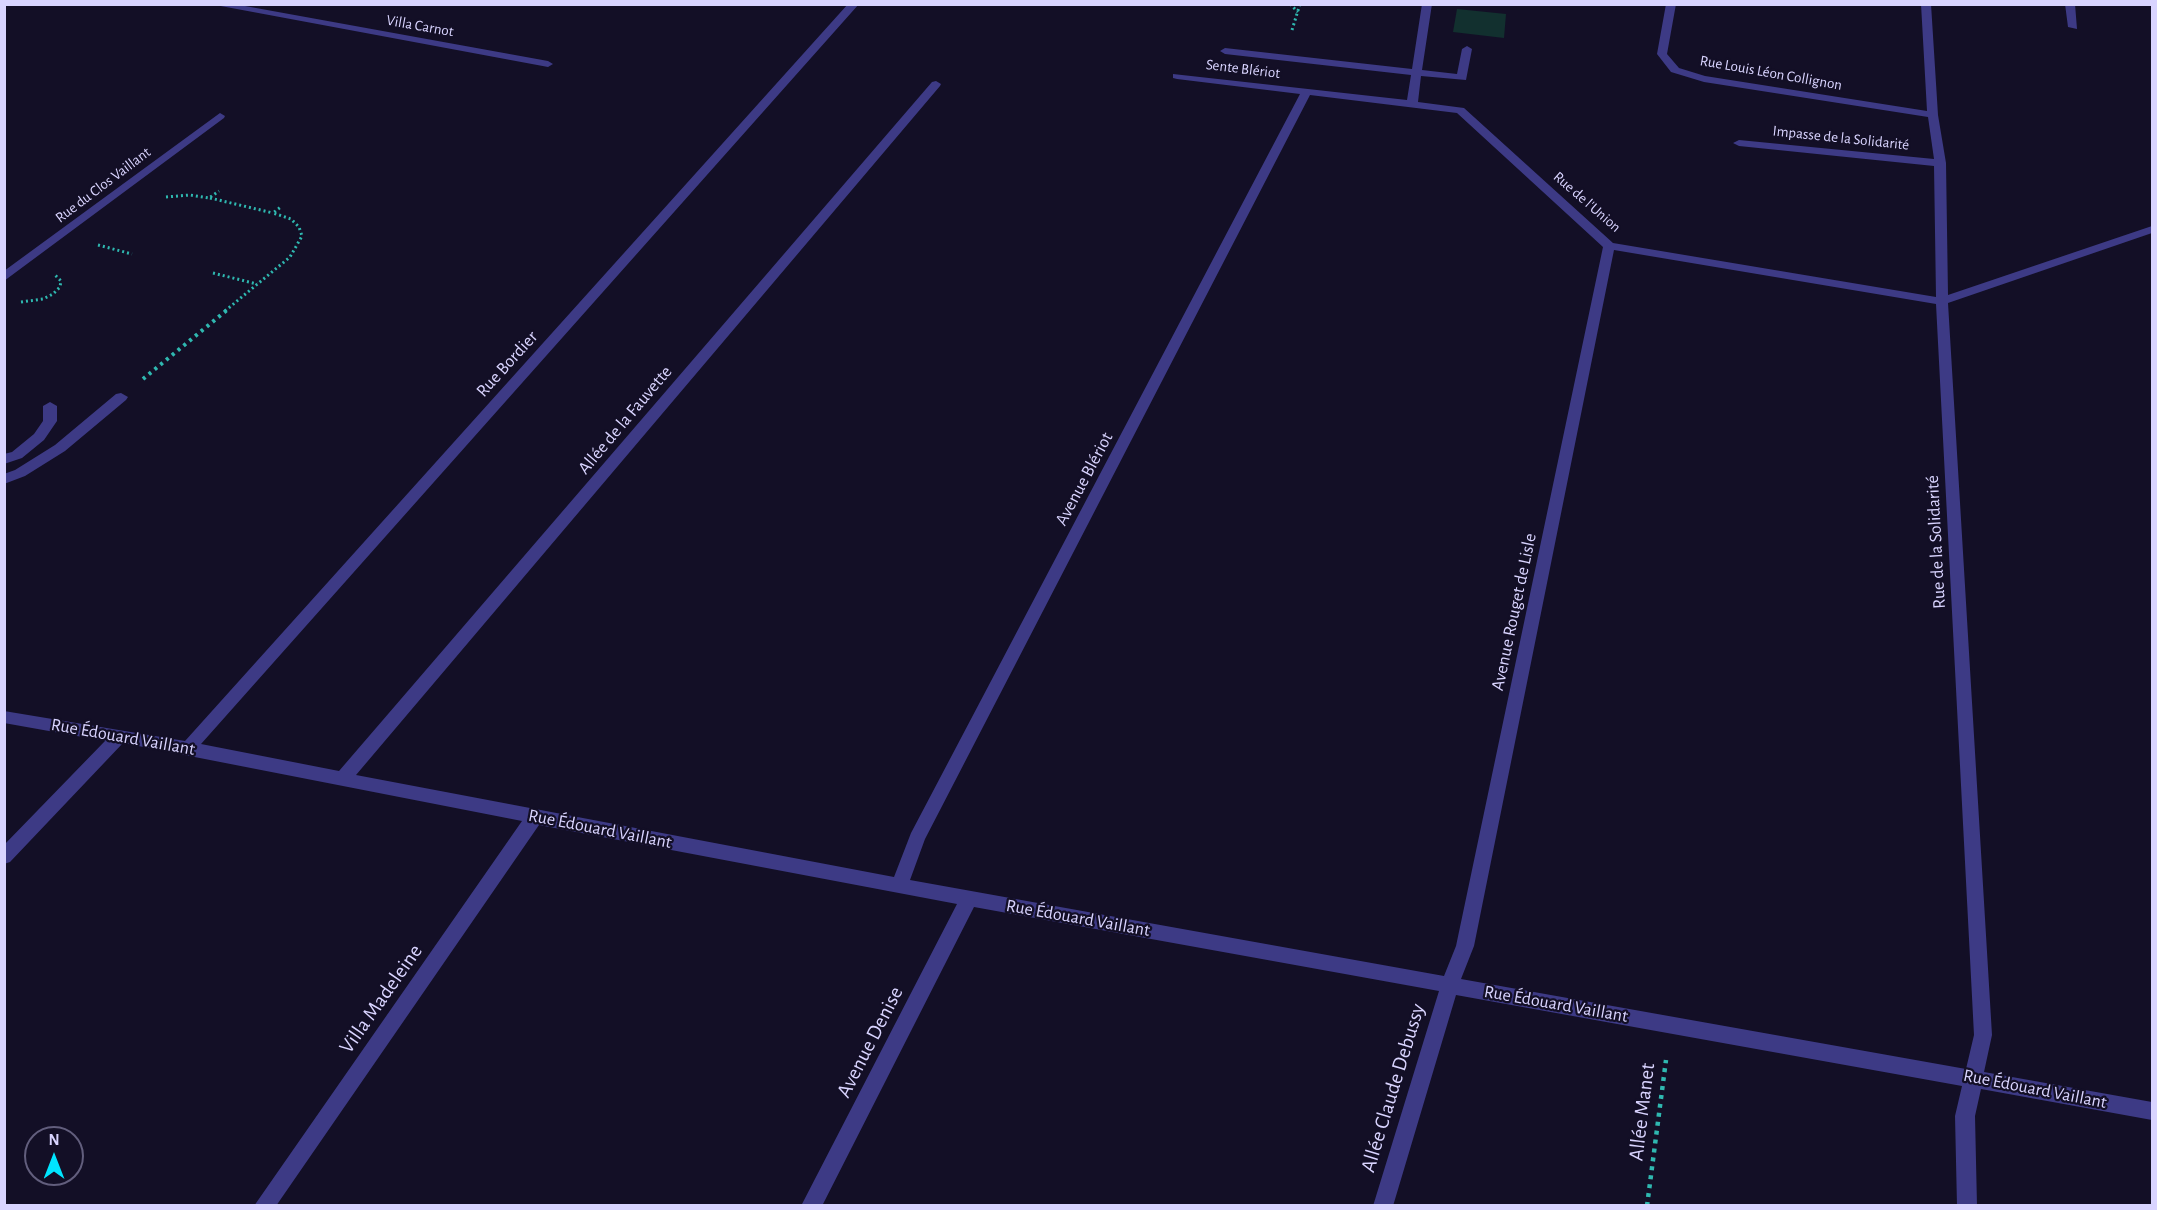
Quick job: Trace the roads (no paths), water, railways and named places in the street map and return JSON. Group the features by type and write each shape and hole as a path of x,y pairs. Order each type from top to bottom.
{"street":[{"name":"Villa Carnot","path":"215,4 548,64"},
{"name":"Rue Bordier","path":"188,748 854,4"},
{"path":"1412,104 1427,4"},
{"name":"Rue Louis Léon Collignon","path":"1671,4 1662,54 1675,70 1704,79 1933,115"},
{"name":"Rue de la Solidarité","path":"1926,4 1933,115 1940,163 1942,301 1983,1035 1965,1116 1967,1206"},
{"path":"2070,4 2073,27"},
{"path":"1225,51 1462,78 1467,49"},
{"name":"Sente Blériot","path":"1177,76 1306,92"},
{"name":"Allée de la Fauvette","path":"342,780 936,84"},
{"name":"Rue de l'Union","path":"1306,92 1460,110 1609,246 1900,296 1942,301"},
{"name":"Avenue Blériot","path":"898,886 917,838 1306,92"},
{"name":"Rue du Clos Vaillant","path":"4,277 220,116"},
{"name":"Impasse de la Solidarité","path":"1739,143 1940,163"},
{"path":"1942,301 2152,229"},
{"name":"Avenue Rouget de Lisle","path":"1450,985 1465,946 1609,246"},
{"path":"4,478 20,473 60,448 121,397"},
{"path":"4,459 17,455 39,437 50,421 50,406"},
{"name":"Rue Édouard Vaillant","path":"4,717 188,748 342,780 898,886 1973,1077 2152,1111"},
{"path":"4,857 119,737"},
{"name":"Villa Madeleine","path":"264,1206 535,817"},
{"name":"Avenue Denise","path":"811,1206 969,899"},
{"name":"Allée Claude Debussy","path":"1383,1206 1450,985"}]}
